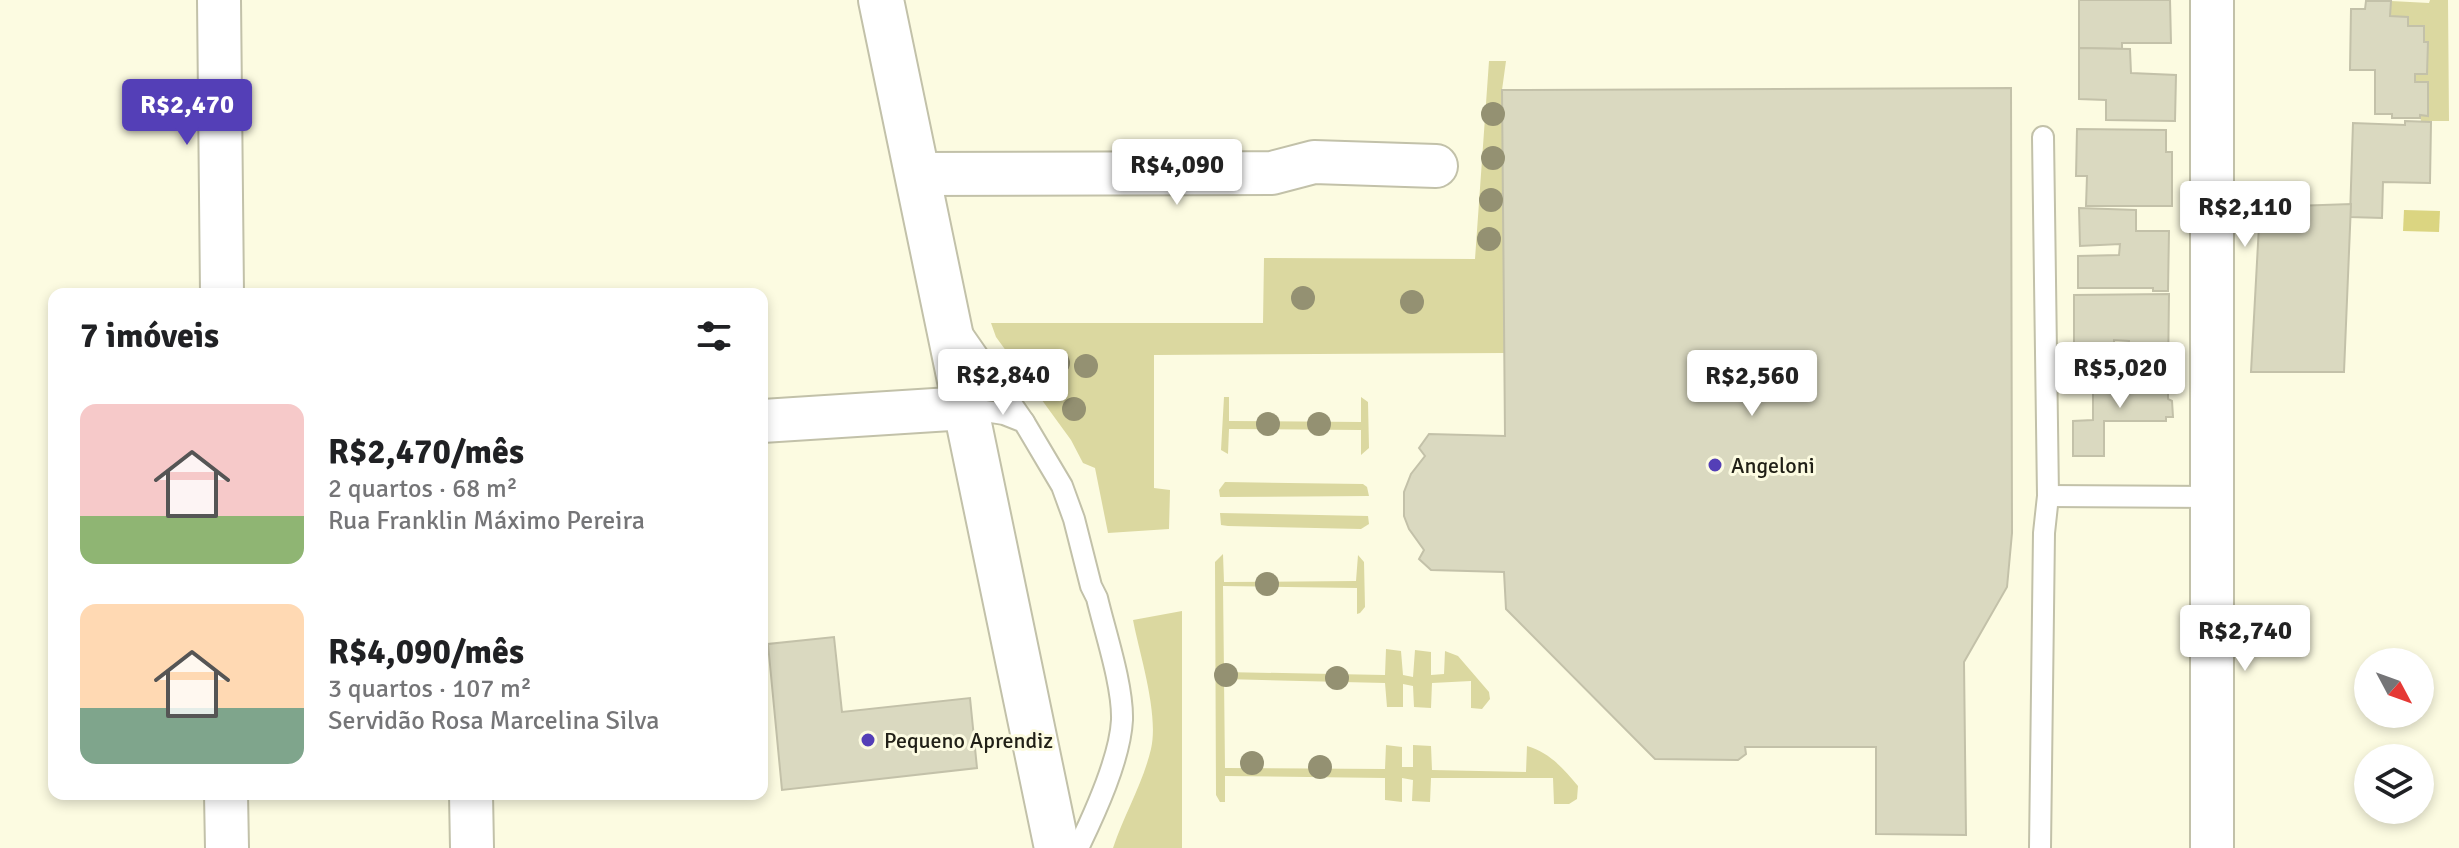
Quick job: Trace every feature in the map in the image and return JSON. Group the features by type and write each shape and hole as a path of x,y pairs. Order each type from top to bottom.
{"main road":[{"path":"881,0 1057,848"}],"street":[{"path":"219,0 222,288"},
{"path":"2212,0 2212,848"},
{"path":"918,174 1272,173 1314,162 1436,166"},
{"path":"768,421 966,408"},
{"path":"226,800 227,848"},
{"path":"471,800 472,848"}],"lane":[{"path":"2040,848 2044,533 2048,496 2043,137"},
{"path":"945,308 1024,422 1062,486 1097,598 1122,718 1116,755 1078,848"},
{"path":"966,408 1004,414 1024,422"},
{"path":"2048,496 2212,497"}],"shaded area":[{"path":"2430,0 2448,0 2449,121 2421,121 2420,115 2428,115 2428,82 2415,82 2415,74 2427,73 2428,43 2424,42 2424,26 2408,26 2408,17 2390,16 2391,1 2429,3"},
{"path":"1489,61 1506,61 1502,90 1505,353 1154,355 1154,488 1170,490 1169,529 1108,533 1095,468 1083,463 1071,440 996,337 991,323 1263,323 1264,258 1475,259"},
{"path":"2404,210 2440,211 2439,232 2403,231"},
{"path":"1224,397 1229,397 1229,421 1361,422 1361,397 1368,402 1369,448 1361,455 1361,430 1229,429 1228,454 1221,450"},
{"path":"1225,482 1363,484 1369,496 1220,497 1219,490"},
{"path":"1220,513 1368,516 1369,524 1361,529 1228,526 1221,525"},
{"path":"1223,554 1224,582 1356,581 1358,555 1364,562 1365,607 1357,614 1357,588 1223,586 1224,672 1385,675 1386,649 1401,651 1403,675 1413,677 1415,650 1431,652 1431,675 1444,674 1445,651 1458,656 1489,692 1490,699 1482,709 1471,708 1471,681 1432,683 1431,708 1414,707 1413,686 1403,684 1403,707 1387,707 1385,683 1224,679 1225,768 1385,769 1386,745 1402,747 1402,767 1413,767 1413,745 1431,746 1432,770 1526,772 1527,746 1549,757 1567,773 1578,786 1577,799 1569,804 1554,804 1553,778 1431,778 1430,802 1412,801 1413,780 1402,778 1402,802 1385,800 1385,778 1225,776 1225,802 1220,802 1216,795 1215,562"},
{"path":"1182,611 1182,848 1113,848 1143,774 1153,735 1151,702 1133,620"}],"building":[{"path":"2079,0 2170,0 2171,43 2122,43 2122,49 2079,48"},
{"path":"2366,1 2391,1 2390,16 2408,17 2408,26 2424,26 2424,42 2428,42 2427,74 2415,74 2415,82 2428,82 2428,116 2392,118 2392,114 2375,114 2375,70 2350,70 2351,9 2365,9"},
{"path":"2079,48 2130,49 2131,73 2176,75 2175,121 2106,120 2106,100 2079,99"},
{"name":"Angeloni","path":"2011,88 2012,533 2007,587 1964,662 1966,835 1876,834 1876,747 1745,747 1746,754 1738,760 1655,759 1506,609 1504,572 1431,570 1419,559 1424,550 1404,516 1404,492 1411,474 1425,456 1419,448 1429,434 1505,436 1502,90"},
{"path":"2405,121 2431,122 2430,183 2383,182 2382,218 2350,217 2353,123 2405,125"},
{"path":"2077,129 2166,130 2166,152 2172,152 2172,206 2086,206 2087,176 2076,176"},
{"path":"2351,204 2344,372 2251,372 2260,207"},
{"path":"2079,208 2136,210 2136,231 2169,231 2168,291 2153,291 2153,288 2078,288 2078,256 2119,255 2120,244 2080,246"},
{"path":"2169,294 2168,374 2130,373 2129,341 2114,340 2114,375 2074,375 2074,295"},
{"path":"2093,378 2168,381 2168,399 2172,401 2173,417 2166,417 2166,421 2104,421 2104,456 2073,456 2073,421 2093,420"},
{"name":"Pequeno Aprendiz","path":"834,637 842,712 970,698 977,768 782,790 768,644"}],"place":[{"name":"Angeloni","path":"1715,465"},
{"name":"Pequeno Aprendiz","path":"868,740"}]}
